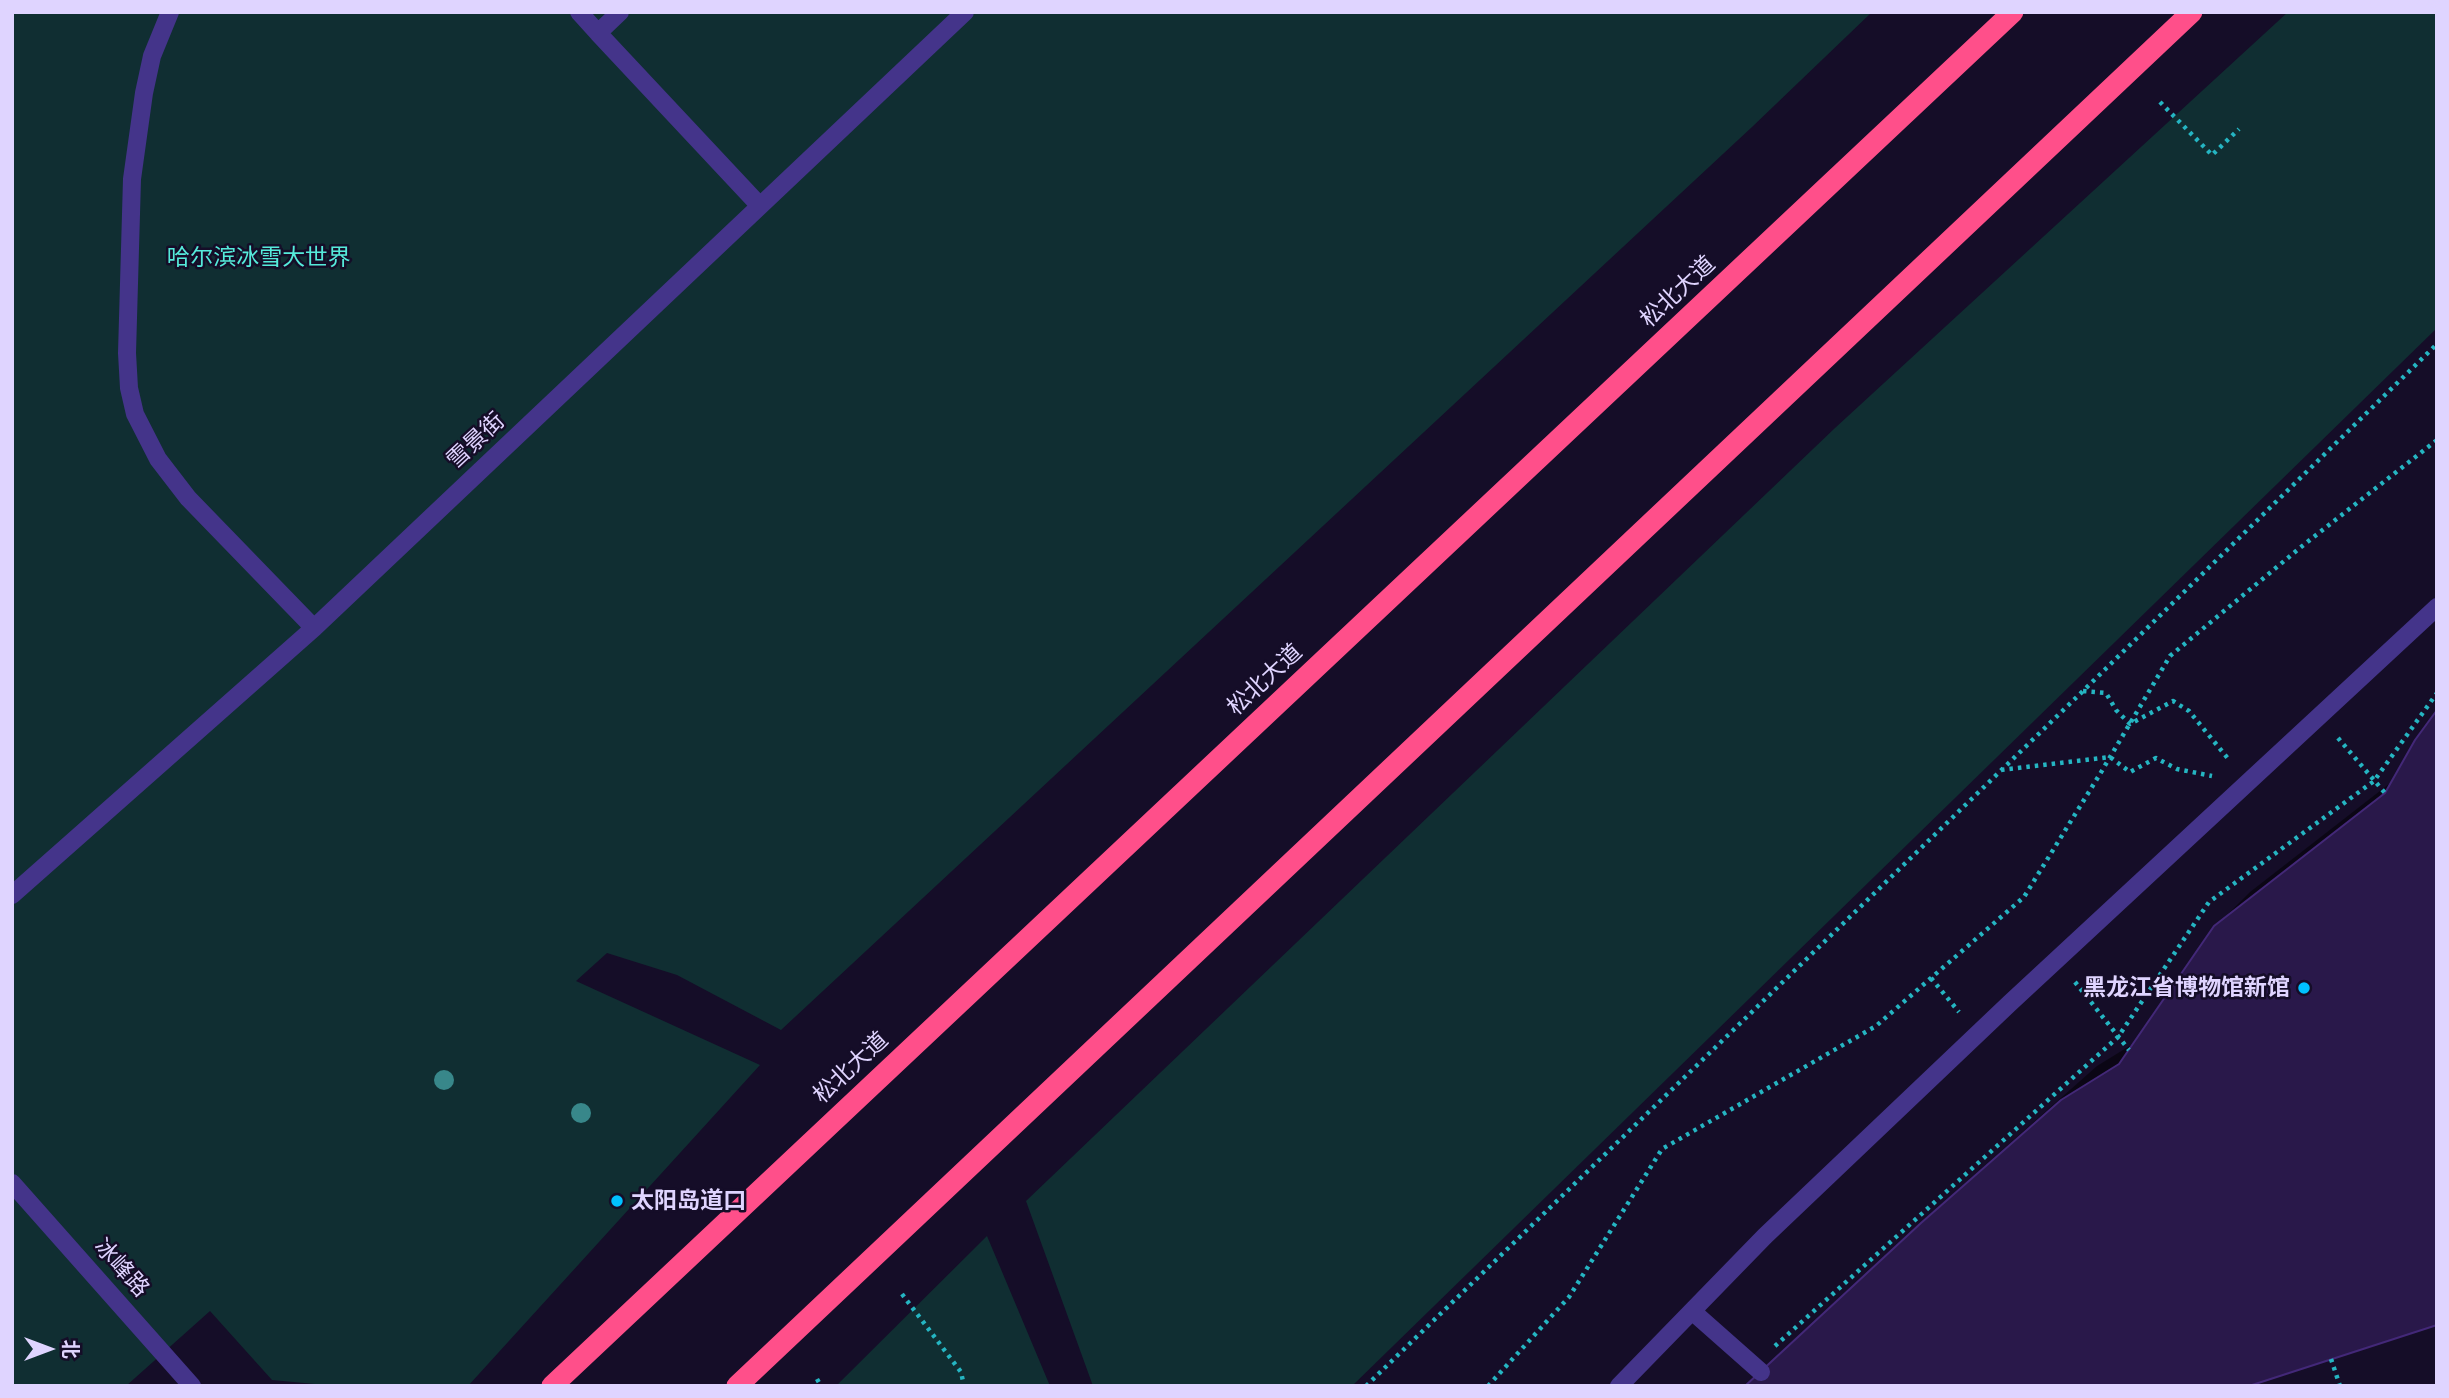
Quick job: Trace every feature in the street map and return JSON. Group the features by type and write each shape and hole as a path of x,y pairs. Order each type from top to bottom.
{"highway":[{"name":"松北大道","path":"552,1386 2014,12"},
{"path":"737,1386 2192,12"}],"street":[{"path":"170,12 152,57 132,179 127,353 129,388 135,414 158,459 188,498 314,628"},
{"path":"579,12 760,206"},
{"path":"598,33 620,12"},
{"name":"雪景街","path":"12,895 314,628 965,12"},
{"path":"1619,1386 1765,1236 1977,1034 2437,607"},
{"name":"冰峰路","path":"12,1183 192,1386"},
{"path":"1692,1311 1757,1368"}],"path":[{"path":"2161,102 2212,155 2239,128"},
{"path":"1366,1386 2437,344"},
{"path":"1488,1386 1569,1297 1662,1150 1876,1026 2024,897 2170,656 2301,547 2437,440"},
{"path":"2083,691 2106,693 2130,724"},
{"path":"1757,1368 2118,1037 2209,902 2374,781 2437,693"},
{"path":"2130,724 2173,701 2189,711 2248,783"},
{"path":"2320,716 2385,793"},
{"path":"2001,770 2110,757 2130,772 2156,758 2177,769 2248,783"},
{"path":"2057,960 2129,1050"},
{"path":"1931,978 1977,1034"},
{"path":"902,1294 961,1372 964,1386"},
{"path":"2331,1359 2340,1386"},
{"path":"817,1379 821,1386"}],"green space":[{"name":"哈尔滨冰雪大世界","path":"12,12 1872,12 1752,127 781,1030 677,975 607,953 576,981 760,1065 468,1386 336,1386 272,1380 210,1311 126,1386 12,1386"},
{"path":"2288,12 2437,12 2437,328 1352,1386 1093,1386 1026,1201 1835,428"},
{"path":"987,1236 1050,1386 836,1386"}],"building":[{"name":"黑龙江省博物馆新馆","path":"2437,710 2437,1325 2249,1386 1745,1386 1921,1223 2061,1100 2119,1064 2214,926 2385,793 2415,740"}],"place":[{"name":"黑龙江省博物馆新馆","path":"2304,988"},
{"name":"太阳岛道口","path":"617,1201"}]}
